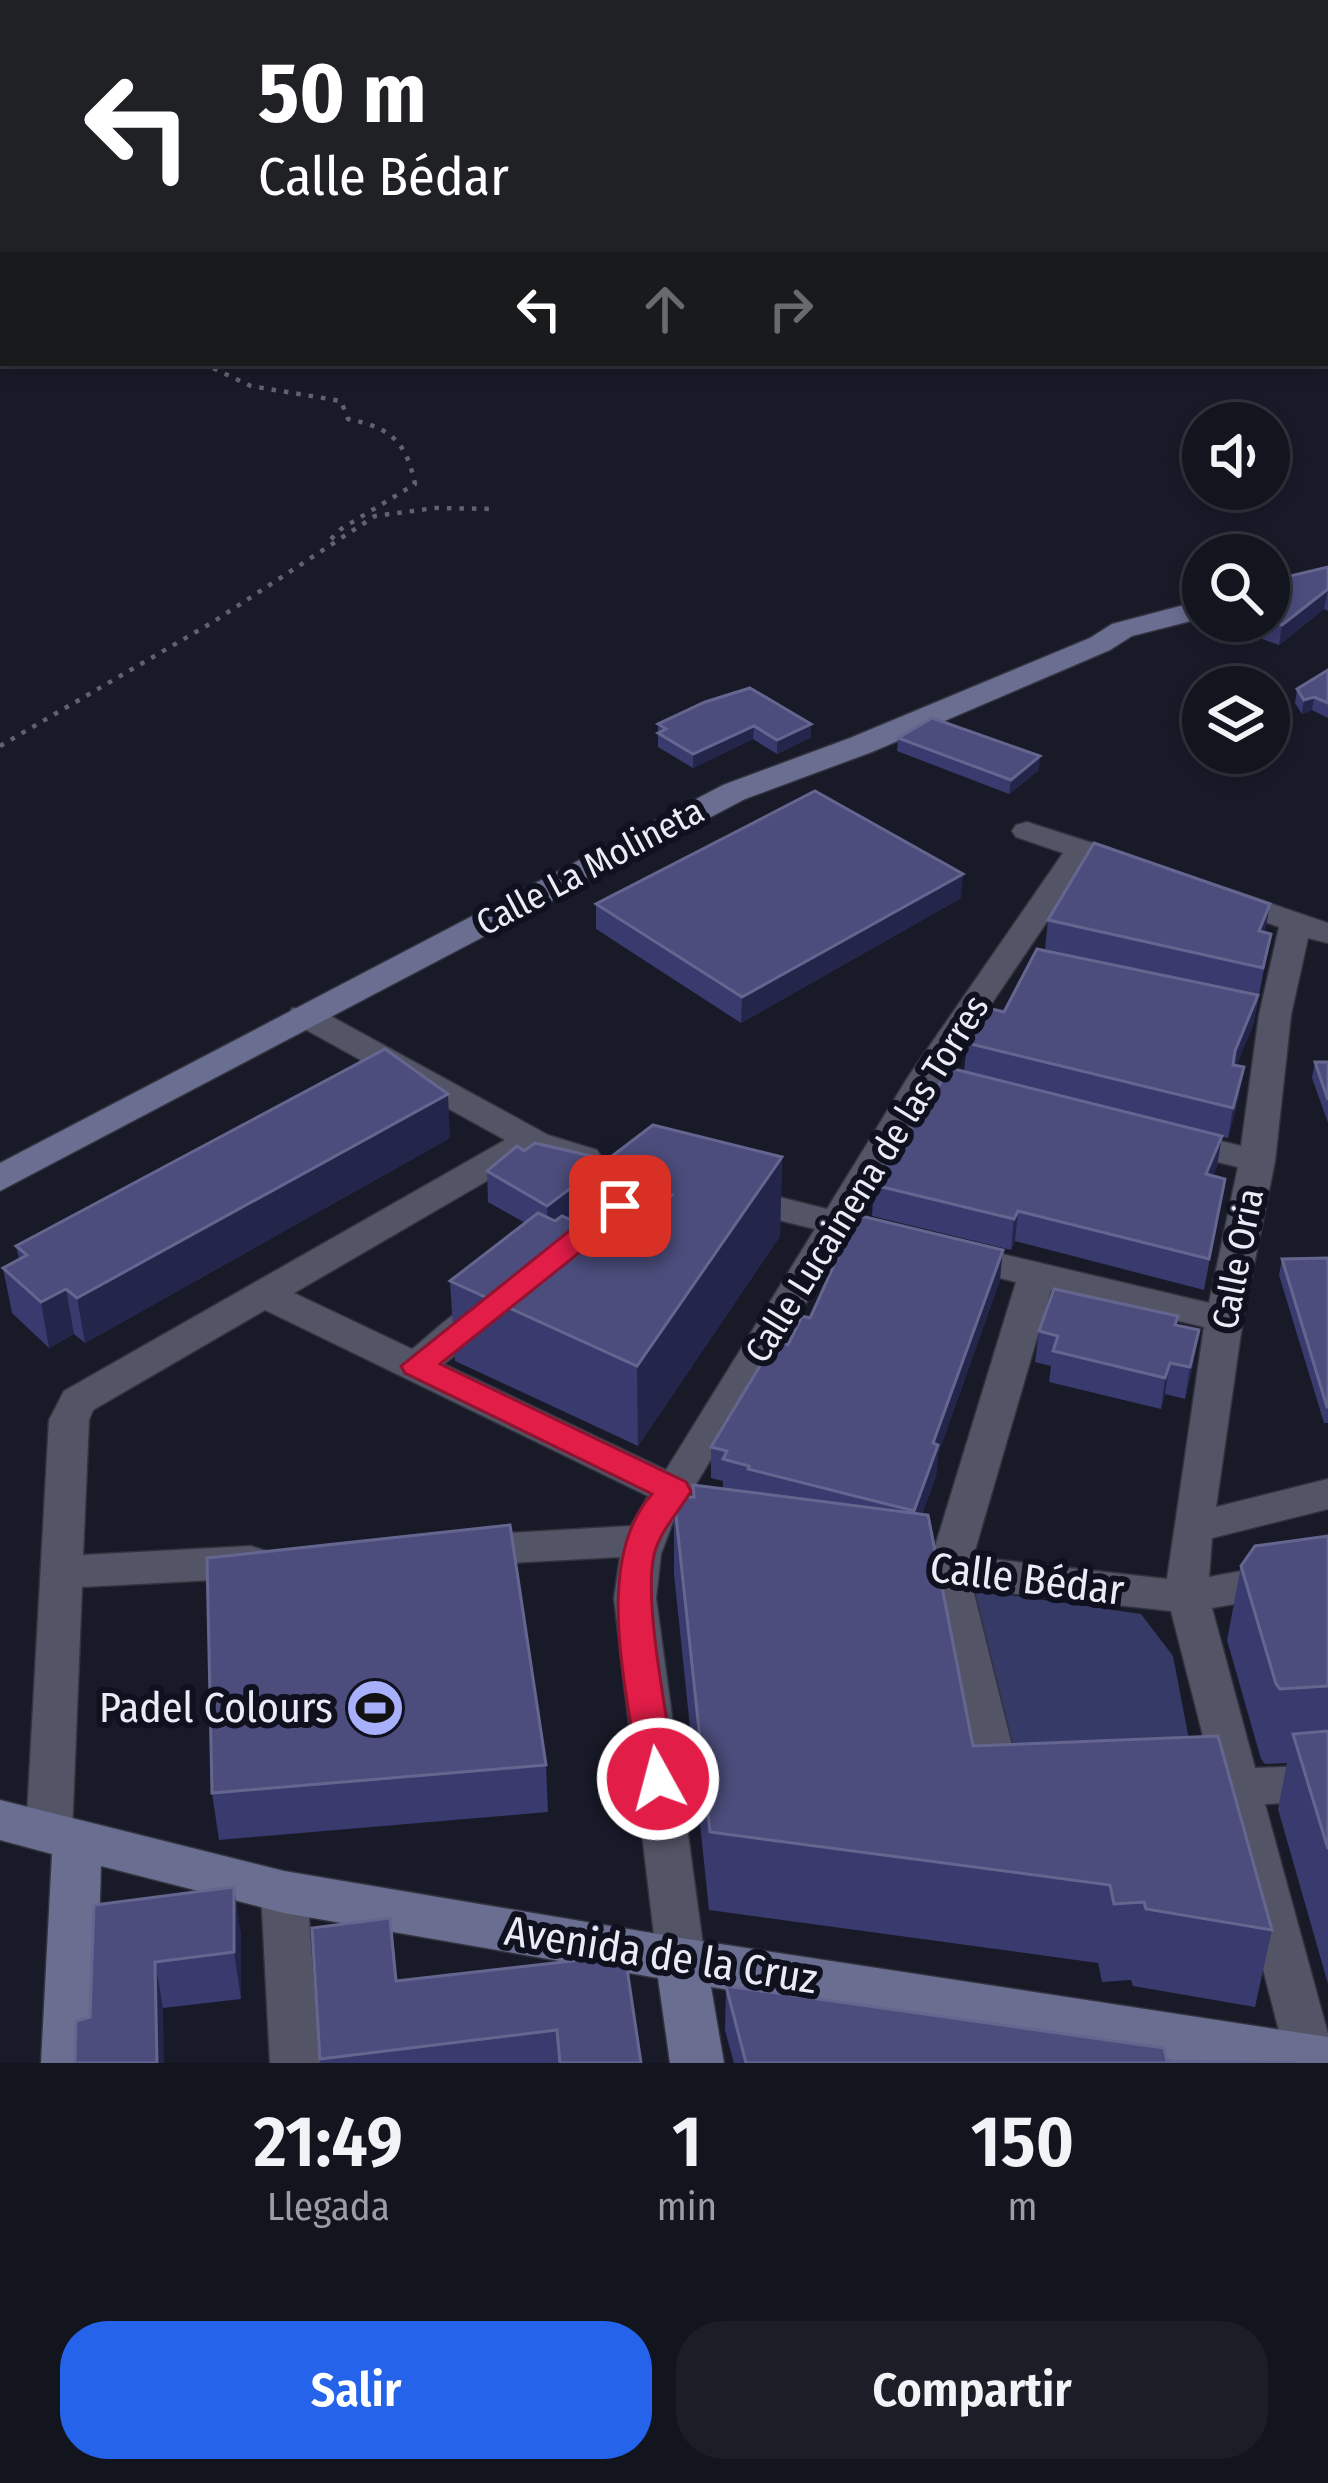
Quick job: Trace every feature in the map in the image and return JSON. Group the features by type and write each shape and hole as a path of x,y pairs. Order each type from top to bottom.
{"street":[{"name":"Calle La Molineta","path":"0,1179 734,792 861,745 1100,644 1122,630 1182,614"},
{"path":"1027,831 1124,863"},
{"name":"Calle Lucainena de las Torres","path":"669,1516 925,1077 1081,849"},
{"path":"1189,885 1312,928"},
{"name":"Calle Oria","path":"1312,928 1264,1012 1257,1161 1225,1319 1192,1528 1188,1597 1316,2061"},
{"path":"1006,957 1051,967"},
{"path":"304,1015 531,1140 677,1184 883,1235"},
{"path":"925,1077 969,1088"},
{"path":"1146,1133 1257,1161"},
{"path":"68,2063 62,1572 69,1420 78,1401 531,1140"},
{"path":"416,1366 517,1287 677,1184"},
{"path":"927,1247 1225,1319"},
{"path":"1036,1277 948,1573 1004,1802 1051,1799"},
{"path":"264,1294 416,1366 669,1516"},
{"path":"1192,1528 1328,1494"},
{"path":"434,1552 669,1516"},
{"path":"669,1516 637,1555 635,1598 697,2063"},
{"name":"Calle Bédar","path":"880,1558 948,1573 1188,1597 1328,1571"},
{"path":"62,1572 294,1559"},
{"path":"1168,1791 1328,1783"},
{"name":"Avenida de la Cruz","path":"0,1820 284,1892 1316,2061"},
{"path":"284,1892 295,2063"}],"path":[{"path":"209,366 265,392 308,392 341,401 348,419 387,427 408,447 415,484 341,529 318,553"},
{"path":"0,746 213,622 375,516 435,508 495,509"}],"shaded area":[{"path":"967,1589 1141,1614 1173,1656 1196,1776 1004,1802"}],"building":[{"path":"1328,567 1328,589 1290,619 1290,576"},
{"path":"1328,670 1328,703 1314,697 1304,700 1297,689"},
{"path":"750,688 811,724 777,740 754,726 693,754 658,733 666,729 658,724"},
{"path":"932,718 1040,756 1011,780 898,738"},
{"path":"815,791 963,874 742,997 596,904"},
{"path":"1094,843 1270,904 1259,931 1271,934 1263,968 1048,920"},
{"path":"1037,949 1258,995 1235,1051 1233,1065 1244,1067 1233,1108 967,1043 988,1008 1004,1012"},
{"path":"385,1049 448,1094 77,1298 66,1289 41,1302 3,1268 27,1255 16,1246"},
{"path":"1315,1062 1328,1062 1328,1100"},
{"path":"950,1068 1222,1136 1206,1174 1225,1179 1209,1259 1018,1211 1014,1219 874,1185"},
{"path":"653,1125 782,1157 637,1366 450,1281 538,1213 555,1221 562,1216 622,1243 672,1195 607,1160"},
{"path":"535,1143 608,1160 547,1206 487,1171 517,1146 524,1151"},
{"path":"857,1215 1003,1250 933,1443 938,1445 914,1511 748,1469 723,1459 727,1451 711,1447 775,1341 788,1345 802,1316 810,1318"},
{"path":"1328,1258 1328,1407 1327,1407 1282,1259"},
{"path":"1054,1289 1178,1316 1175,1325 1199,1330 1190,1367 1170,1363 1165,1378 1053,1351 1058,1336 1039,1331"},
{"path":"693,1485 928,1515 973,1746 1218,1736 1272,1930 1146,1909 1144,1902 1114,1904 1110,1885 710,1832 674,1497 694,1497"},
{"name":"Padel Colours","path":"510,1525 546,1765 212,1793 207,1558"},
{"path":"1328,1536 1328,1686 1280,1689 1241,1566 1255,1546"},
{"path":"1328,1731 1328,1849 1293,1734"},
{"path":"234,1887 234,1952 155,1962 157,2063 75,2063 76,2021 90,2017 94,1905"},
{"path":"390,1918 396,1981 625,1955 641,2063 560,2063 557,2030 320,2059 312,1928"},
{"path":"726,1986 1164,2048 1167,2061 1297,2063 746,2063"}],"place":[{"name":"Padel Colours","path":"375,1708"}],"route":[{"path":"620,1206 416,1366 674,1491 656,1512 637,1555 635,1598 658,1779"}]}
